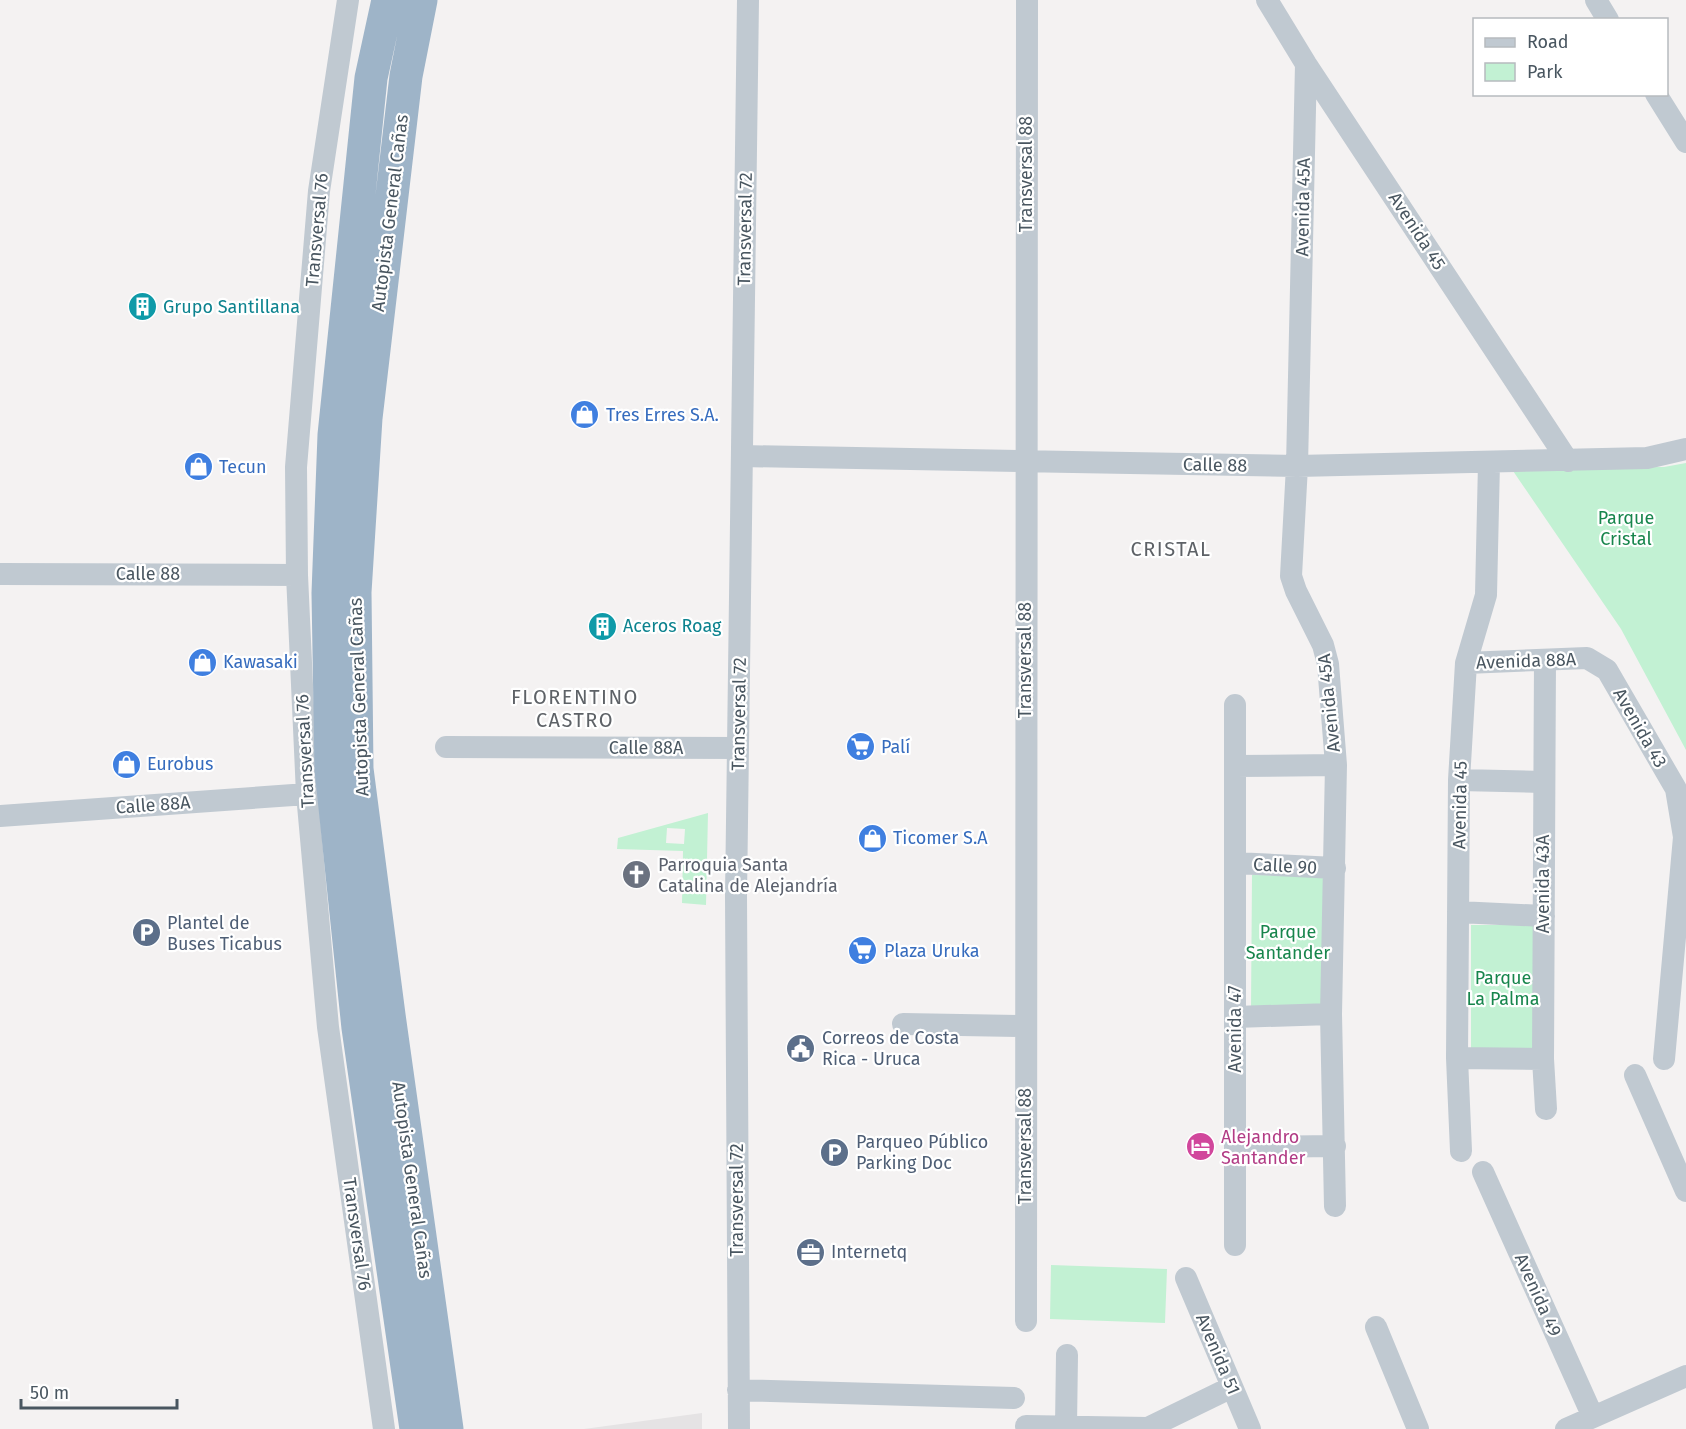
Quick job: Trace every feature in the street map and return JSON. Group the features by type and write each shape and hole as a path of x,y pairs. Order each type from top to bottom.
{"highway":[{"name":"Autopista General Cañas","path":"388,0 371,78 334,435 328,592 331,769 358,1028 416,1429"},
{"name":"Autopista General Cañas","path":"421,0 406,76 366,418 355,591 357,769 447,1429"}],"street":[{"name":"Transversal 76","path":"348,0 319,191 296,467 297,575 307,794 328,1027 384,1429"},
{"name":"Transversal 72","path":"739,1429 736,915 748,0"},
{"name":"Transversal 88","path":"1026,1321 1027,0"},
{"name":"Avenida 45","path":"1267,0 1306,64 1568,460"},
{"path":"1596,0 1607,18"},
{"name":"Avenida 45A","path":"1306,64 1297,466 1291,576 1323,645 1328,664 1336,765 1331,1014 1335,1206"},
{"path":"1657,96 1686,142"},
{"name":"Calle 88","path":"742,456 1297,466 1647,458 1686,449"},
{"name":"Avenida 45","path":"1461,1150 1457,1058 1459,780 1466,663 1486,595 1489,463"},
{"name":"Calle 88","path":"0,573 297,575"},
{"name":"Avenida 88A","path":"1466,663 1587,658"},
{"name":"Avenida 43","path":"1587,658 1607,670 1676,789 1684,837 1664,1059"},
{"name":"Avenida 43A","path":"1545,660 1543,1059 1546,1109"},
{"name":"Avenida 47","path":"1235,705 1235,1245"},
{"name":"Calle 88A","path":"446,747 738,748"},
{"path":"1235,766 1336,765"},
{"path":"1459,780 1543,782"},
{"name":"Calle 88A","path":"0,816 307,794"},
{"name":"Calle 90","path":"1235,863 1335,868"},
{"path":"1458,912 1544,916"},
{"path":"1235,1017 1331,1014"},
{"path":"903,1024 1025,1026"},
{"path":"1457,1058 1543,1059"},
{"path":"1635,1075 1686,1191"},
{"path":"1235,1147 1335,1146"},
{"name":"Avenida 49","path":"1483,1172 1593,1417"},
{"name":"Avenida 51","path":"1186,1278 1250,1429"},
{"path":"1376,1327 1418,1429"},
{"path":"1066,1426 1067,1355"},
{"path":"1566,1429 1686,1376"},
{"path":"1026,1425 1148,1428 1232,1387"},
{"path":"738,1390 1014,1398"}],"shaded area":[{"path":"702,1413 702,1429 584,1429"}],"green space":[{"name":"Parque Cristal","path":"1686,463 1686,750 1621,629 1511,468 1664,467"},
{"path":"708,813 706,905 682,903 683,851 617,849 618,838","holes":["667,828 685,829 684,844 666,843"]},
{"name":"Parque Santander","path":"1252,875 1325,876 1325,1009 1251,1008"},
{"name":"Parque La Palma","path":"1471,925 1535,925 1537,1054 1471,1051"},
{"path":"1051,1265 1167,1269 1165,1323 1050,1319"}],"place":[{"name":"Grupo Santillana","path":"142,307"},
{"name":"Tres Erres S.A.","path":"585,415"},
{"name":"Tecun","path":"198,467"},
{"name":"Aceros Roag","path":"602,626"},
{"name":"Kawasaki","path":"202,662"},
{"name":"Palí","path":"860,747"},
{"name":"Eurobus","path":"126,764"},
{"name":"Ticomer S.A","path":"872,838"},
{"name":"Parroquia Santa Catalina de Alejandría","path":"637,875"},
{"name":"Plantel de Buses Ticabus","path":"146,933"},
{"name":"Plaza Uruka","path":"863,951"},
{"name":"Correos de Costa Rica - Uruca","path":"801,1048"},
{"name":"Alejandro Santander","path":"1200,1147"},
{"name":"Parqueo Público Parking Doc","path":"835,1152"},
{"name":"Internetq","path":"810,1252"}],"district":[{"name":"CRISTAL","path":"1171,549"},
{"name":"FLORENTINO CASTRO","path":"575,708"}]}
